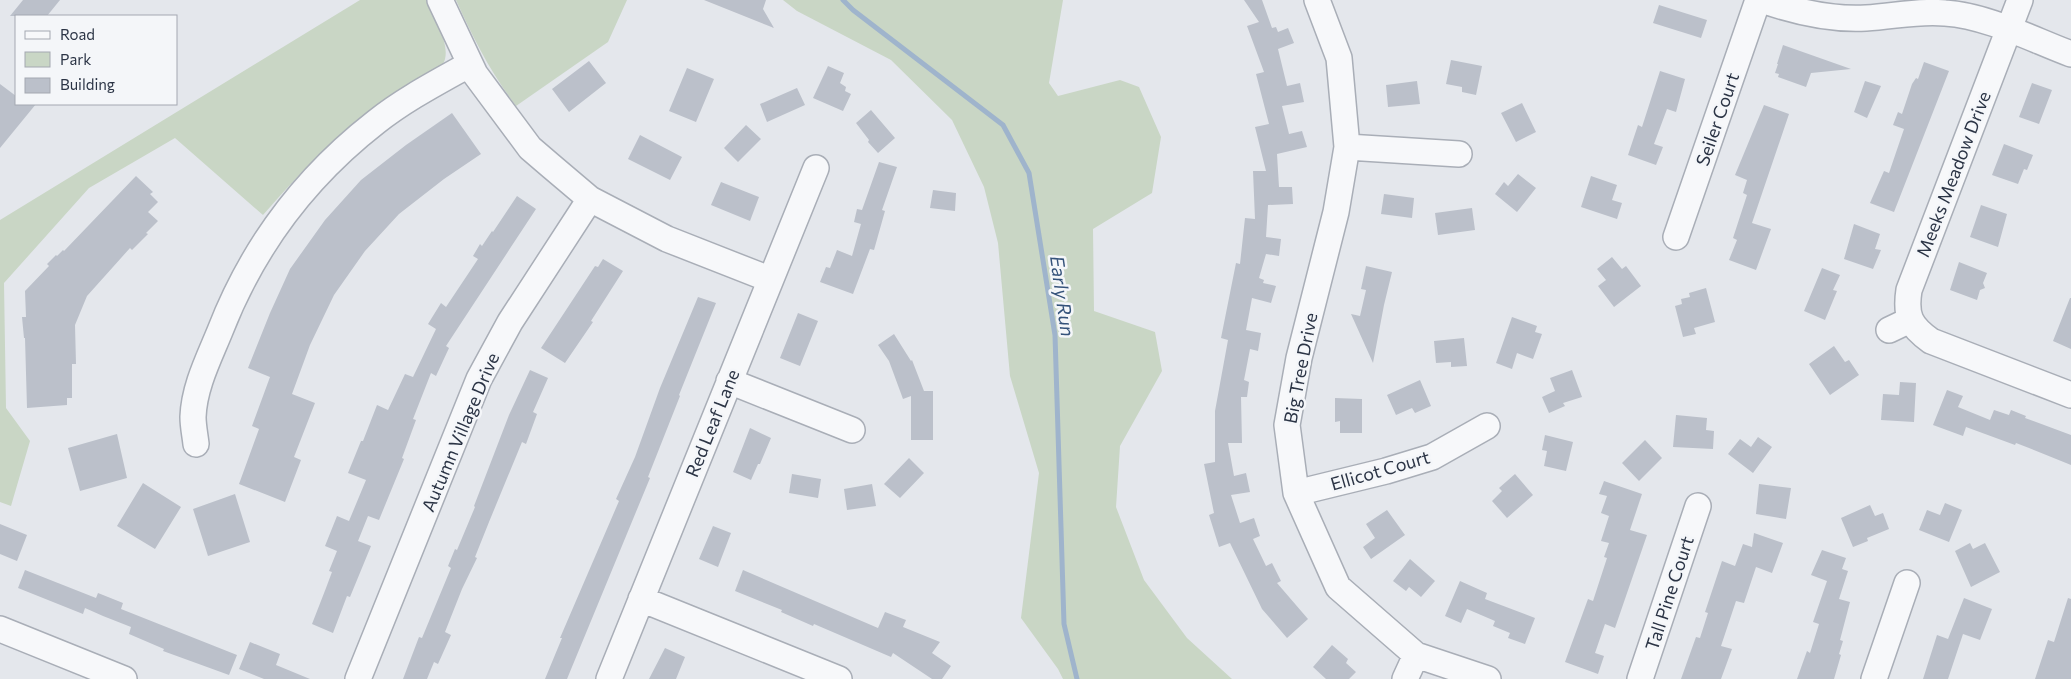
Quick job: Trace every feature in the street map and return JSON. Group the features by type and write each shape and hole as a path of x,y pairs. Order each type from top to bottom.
{"street":[{"path":"440,0 474,74 530,148 590,199 667,239 769,279"},
{"name":"Big Tree Drive","path":"1316,0 1339,58 1347,147 1336,212 1300,358 1287,425 1296,493 1338,587 1416,655 1488,679"},
{"path":"1760,0 1824,17 1845,19 1925,11 1968,16 2071,54"},
{"name":"Seiler Court","path":"1676,237 1760,0"},
{"name":"Meeks Meadow Drive","path":"2020,0 1909,290 1907,305 1899,325 1919,332 1931,341 2071,395"},
{"path":"196,444 193,417 195,399 202,376 230,304 257,252 284,214 313,178 378,121 417,95 470,64"},
{"path":"1347,147 1460,154"},
{"name":"Red Leaf Lane","path":"609,679 769,279 816,168"},
{"name":"Autumn Village Drive","path":"358,679 479,379 510,322 590,199"},
{"path":"729,381 852,430"},
{"name":"Ellicot Court","path":"1296,493 1386,471 1432,457 1487,426"},
{"name":"Tall Pine Court","path":"1640,679 1698,506"},
{"path":"1874,679 1907,583"},
{"path":"641,599 839,679"},
{"path":"0,629 124,679"},
{"path":"1405,679 1416,655"}],"green space":[{"path":"360,0 426,0 444,40 446,49 443,64 434,74 398,92 342,133 309,164 263,215 175,138 89,188 4,283 6,408 30,441 11,506 0,502 0,220"},
{"path":"456,0 627,0 608,42 516,106 498,81 483,55"},
{"path":"783,0 1063,0 1049,83 1058,96 1120,80 1139,87 1161,137 1152,193 1093,229 1094,311 1155,332 1162,371 1120,446 1116,507 1144,580 1187,638 1232,679 1063,679 1058,669 1021,618 1039,473 1010,376 998,243 984,187 952,120 891,60 797,11"}],"building":[{"path":"23,0 60,0 48,15 10,16"},
{"path":"704,0 766,0 763,9 774,28"},
{"path":"1244,0 1262,0 1272,28 1276,27 1278,32 1288,28 1294,43 1278,49 1287,86 1300,83 1304,102 1282,106 1289,134 1302,131 1307,147 1277,154 1279,187 1292,187 1293,204 1268,205 1266,237 1281,239 1279,256 1266,254 1259,278 1264,280 1263,283 1276,286 1271,303 1252,298 1246,330 1261,333 1258,351 1250,349 1244,380 1249,382 1247,397 1241,397 1242,443 1228,443 1234,476 1246,473 1250,492 1231,495 1240,523 1254,518 1260,536 1253,539 1266,566 1272,563 1281,581 1277,583 1308,619 1287,638 1262,609 1230,543 1219,547 1209,515 1214,513 1204,464 1215,462 1215,411 1228,340 1221,338 1236,263 1240,264 1245,218 1255,219 1253,171 1266,171 1255,127 1269,124 1256,74 1264,72 1247,26 1259,22"},
{"path":"1659,5 1707,20 1701,38 1653,23"},
{"path":"1783,45 1851,69 1811,73 1806,87 1778,77 1779,74 1775,73"},
{"path":"1451,60 1482,66 1476,95 1462,92 1462,87 1446,84"},
{"path":"589,61 606,83 569,112 552,89"},
{"path":"1924,62 1949,71 1894,212 1870,203 1884,171 1889,173 1904,129 1893,125 1898,112 1902,114 1912,84 1916,78 1918,79"},
{"path":"828,66 844,73 840,83 846,87 845,91 851,94 843,111 813,98"},
{"path":"687,68 714,79 696,122 669,111"},
{"path":"1660,71 1685,79 1676,112 1667,109 1654,144 1663,147 1656,165 1628,155 1638,125 1642,127"},
{"path":"1417,81 1420,104 1388,107 1386,85"},
{"path":"1865,81 1881,86 1867,118 1854,112"},
{"path":"2032,83 2052,90 2039,124 2019,117"},
{"path":"0,84 15,95 15,105 35,105 0,148"},
{"path":"797,88 805,105 767,122 760,104"},
{"path":"1522,103 1536,132 1516,142 1501,113"},
{"path":"1764,105 1789,114 1752,223 1771,229 1756,270 1729,260 1737,240 1733,238 1747,195 1743,193 1747,180 1735,175"},
{"path":"871,110 895,138 878,153 868,142 869,140 856,123"},
{"path":"452,113 481,154 444,179 399,214 365,251 334,295 310,345 292,394 315,403 294,457 301,460 285,502 239,484 259,429 252,426 270,377 248,368 290,269 325,220 361,180 406,145"},
{"path":"746,125 761,139 738,162 724,148"},
{"path":"640,135 682,157 670,180 628,159"},
{"path":"2004,144 2033,155 2027,170 2024,169 2018,184 1992,175"},
{"path":"879,162 897,167 882,210 885,211 874,250 870,249 853,294 820,282 826,267 830,268 837,250 852,256 861,224 854,222 857,209 862,210"},
{"path":"1518,174 1536,188 1517,212 1495,194 1504,182 1508,186"},
{"path":"136,176 153,192 150,194 158,202 148,212 158,221 132,250 130,248 87,296 75,325 76,364 72,364 72,398 67,398 67,405 27,408 25,338 22,317 26,317 25,291 49,266 47,264 56,255 64,251"},
{"path":"1591,176 1617,185 1612,200 1622,203 1617,219 1581,207"},
{"path":"721,182 759,197 750,221 711,205"},
{"path":"933,190 956,193 955,211 930,208"},
{"path":"1384,194 1414,198 1412,218 1381,214"},
{"path":"517,196 536,209 446,346 449,348 436,376 431,373 413,419 416,420 402,458 404,459 379,520 368,516 358,541 371,546 350,597 347,596 333,633 312,624 332,572 329,571 337,551 325,546 337,516 349,521 366,480 348,473 377,405 388,410 405,374 413,377 436,329 428,324 441,303 446,307 478,259 473,256 480,244 482,246 493,232"},
{"path":"1981,205 2007,214 1998,247 1970,237"},
{"path":"1472,208 1475,230 1438,235 1435,213"},
{"path":"1854,224 1880,234 1875,249 1881,250 1873,269 1844,259"},
{"path":"1612,257 1622,269 1626,266 1641,286 1614,307 1598,286 1606,280 1597,269"},
{"path":"603,259 623,271 591,321 593,322 565,363 541,348 595,266 598,267"},
{"path":"1959,262 1987,273 1983,283 1985,288 1980,290 1977,300 1950,290"},
{"path":"1366,266 1392,272 1373,363 1351,314 1360,316 1366,290 1361,289"},
{"path":"1822,268 1840,275 1833,290 1837,291 1825,320 1804,311"},
{"path":"1706,288 1715,322 1694,328 1696,334 1683,337 1675,306 1682,304 1681,299 1690,297 1689,293"},
{"path":"698,297 716,303 648,477 650,478 567,679 545,679 562,638 560,638 619,501 616,499 635,457 660,388"},
{"path":"2071,298 2071,349 2053,341"},
{"path":"798,313 818,321 800,366 780,358"},
{"path":"1512,317 1537,326 1535,332 1542,334 1533,359 1517,353 1512,369 1496,363"},
{"path":"894,334 912,360 924,391 933,391 933,440 911,440 911,396 903,399 889,361 878,345"},
{"path":"1464,338 1467,366 1451,367 1451,362 1436,363 1434,341"},
{"path":"1834,346 1845,362 1849,360 1859,375 1830,395 1809,364"},
{"path":"530,370 548,378 533,412 537,414 526,444 522,442 475,557 477,558 445,632 451,635 438,664 434,662 427,679 403,679 419,637 422,638 451,568 448,566 455,549 457,550 475,507 509,415"},
{"path":"1572,370 1582,397 1563,403 1565,406 1549,413 1542,397 1555,391 1550,378"},
{"path":"1420,380 1431,406 1415,413 1412,408 1396,415 1387,395"},
{"path":"1900,382 1916,383 1914,422 1881,420 1883,394 1899,395"},
{"path":"1947,390 1963,396 1958,407 1990,420 1994,410 2009,415 2011,410 2026,416 2025,418 2071,435 2071,465 2016,443 2015,445 1966,427 1963,436 1933,425"},
{"path":"1335,398 1362,399 1362,433 1340,433 1340,421 1335,422"},
{"path":"1676,415 1707,418 1706,430 1714,431 1713,449 1673,447"},
{"path":"750,428 771,438 751,480 733,472"},
{"path":"117,434 127,478 80,491 68,448"},
{"path":"1545,435 1573,442 1566,471 1544,466 1547,451 1542,450"},
{"path":"1758,437 1772,447 1753,473 1728,454 1740,439 1751,447"},
{"path":"1645,440 1662,458 1639,481 1622,463"},
{"path":"909,458 924,473 900,498 884,484"},
{"path":"792,474 821,479 818,498 789,493"},
{"path":"1515,474 1533,495 1507,518 1492,501 1502,491 1499,488"},
{"path":"1604,481 1642,494 1630,530 1647,535 1615,628 1605,624 1595,653 1604,656 1598,674 1565,662 1588,599 1593,601 1607,558 1604,557 1609,543 1601,541 1609,516 1601,513 1607,496 1599,494"},
{"path":"143,483 181,507 155,549 117,526"},
{"path":"872,484 876,506 847,510 844,489"},
{"path":"1759,484 1791,488 1786,519 1756,514"},
{"path":"235,494 250,542 208,556 193,509"},
{"path":"1945,503 1962,510 1949,542 1919,530 1927,510 1940,515"},
{"path":"1870,505 1875,516 1883,513 1889,529 1867,538 1868,541 1853,547 1841,518"},
{"path":"1387,510 1405,535 1371,559 1363,547 1375,538 1366,524"},
{"path":"0,524 27,535 17,561 0,554"},
{"path":"713,526 731,533 718,567 699,559"},
{"path":"1754,533 1783,543 1772,573 1756,567 1744,603 1736,601 1721,646 1732,649 1721,679 1681,679 1696,637 1700,638 1708,613 1705,612 1722,561 1735,566 1743,544 1752,547"},
{"path":"1970,543 1973,549 1985,543 2000,572 1971,587 1955,551"},
{"path":"1822,550 1846,558 1842,569 1848,571 1839,599 1850,602 1840,640 1843,641 1839,654 1841,655 1834,679 1797,679 1807,651 1810,653 1819,624 1813,622 1827,581 1811,575"},
{"path":"1410,559 1435,581 1421,597 1409,587 1406,591 1393,581"},
{"path":"25,570 96,598 98,593 123,603 121,609 237,655 229,675 163,651 164,649 129,634 131,627 85,608 83,614 18,588"},
{"path":"743,570 878,628 885,612 906,620 903,627 940,642 932,653 951,666 942,679 932,679 893,653 891,657 814,624 813,626 781,612 782,610 735,591"},
{"path":"1460,581 1487,593 1485,599 1535,618 1525,644 1508,638 1510,633 1493,626 1495,621 1467,609 1461,623 1445,616"},
{"path":"1964,598 1992,609 1980,640 1963,634 1948,679 1923,679 1937,635 1948,639"},
{"path":"2068,598 2071,599 2071,679 2035,679 2048,640 2054,642"},
{"path":"250,642 280,654 276,665 310,679 264,679 239,669"},
{"path":"1332,645 1348,659 1346,663 1356,672 1349,679 1326,679 1313,667"},
{"path":"665,648 685,657 676,679 649,679"}],"waterway":[{"name":"Early Run","path":"843,0 853,10 1003,125 1029,173 1055,335 1064,624 1077,679"}]}
